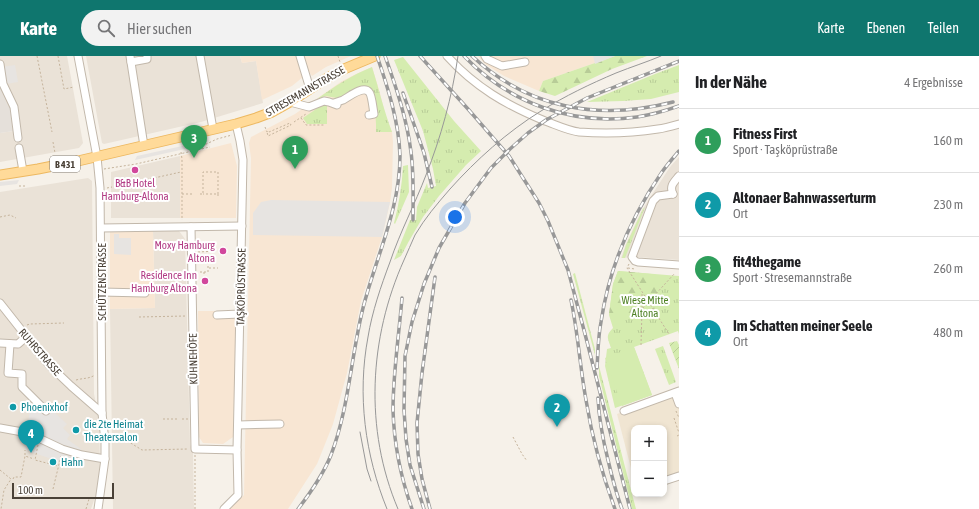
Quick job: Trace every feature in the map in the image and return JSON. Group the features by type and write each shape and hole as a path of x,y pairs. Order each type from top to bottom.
{"main road":[{"name":"STRESEMANNSTRASSE","path":"0,175 96,157 236,124 264,115 290,102 344,68 375,56"}],"street":[{"name":"SCHÜTZENSTRASSE","path":"78,56 100,188 102,413 105,459 98,509"},
{"path":"144,146 130,59 147,58 147,56"},
{"path":"200,56 213,129"},
{"path":"300,56 310,89"},
{"path":"447,56 474,82 490,94 512,107 553,124 578,132 631,132 659,129 679,124"},
{"path":"484,56 502,66 526,62"},
{"path":"0,64 3,84 14,107 18,138"},
{"path":"290,102 306,107 313,106 324,101 335,104 361,90 367,90 371,95 374,114 369,115"},
{"name":"TAŞKÖPRÜSTRASSE","path":"224,509 238,495 237,450 243,160 236,124"},
{"path":"20,148 23,171"},
{"path":"676,195 671,188 679,176"},
{"path":"676,195 658,196 653,201 633,254 633,259 638,262 679,265"},
{"path":"101,228 242,226"},
{"name":"KÜHNEHÖFE","path":"192,227 192,316 195,449"},
{"path":"101,292 145,293"},
{"name":"RUHRSTRASSE","path":"0,303 48,365 102,413"},
{"path":"217,315 240,314"},
{"path":"0,344 18,344 26,337"},
{"path":"10,344 8,373 22,374 22,387 46,412"},
{"path":"624,411 677,392 679,404"},
{"path":"238,425 280,424"},
{"path":"0,428 25,432 62,449 82,455 105,459"},
{"path":"195,449 237,450"},
{"path":"667,481 679,476"}],"path":[{"path":"37,56 52,132"},
{"path":"58,56 64,89 74,87"},
{"path":"338,56 340,63"},
{"path":"294,122 307,113 313,106"},
{"path":"301,118 306,125 324,126"},
{"path":"265,127 268,136 291,125 290,123 267,132"},
{"path":"202,146 219,138"},
{"path":"53,142 55,153"},
{"path":"104,169 130,165 210,147"},
{"path":"181,153 182,226"},
{"path":"130,165 136,163"},
{"path":"127,184 182,172"},
{"path":"203,194 203,172 218,172 218,198"},
{"path":"19,186 26,186"},
{"path":"182,194 194,194"},
{"path":"200,194 218,194"},
{"path":"2,220 1,216 10,215 16,218"},
{"path":"198,252 218,252"},
{"path":"197,272 208,272 208,252"},
{"path":"633,259 627,268 669,334"},
{"path":"208,268 218,268"},
{"path":"642,309 676,272"},
{"path":"641,345 642,293"},
{"path":"138,317 192,316"},
{"path":"27,325 64,323"},
{"path":"76,380 81,378 91,378 95,375"},
{"path":"674,418 679,434 677,436"},
{"path":"163,419 177,419"},
{"path":"513,436 527,461"},
{"path":"35,460 40,439"},
{"path":"127,442 142,450 195,449 195,509"},
{"path":"13,479 14,476 21,477 25,450"},
{"path":"25,456 58,466"},
{"path":"53,490 60,460"},
{"path":"0,470 11,479 4,490 1,509"},
{"path":"86,509 89,499"}],"shaded area":[{"path":"0,56 67,56 83,143 79,148 0,162 0,133 14,131 8,107 0,87"},
{"path":"86,56 240,56 242,63 256,61 263,103 201,122 104,144 102,143"},
{"path":"240,56 351,56 326,67 312,76 309,72 292,86 262,100 256,61 242,63"},
{"path":"478,56 615,56 543,81 539,91 504,76 485,64"},
{"path":"593,56 615,56 595,64"},
{"path":"15,65 18,82 6,84 2,67"},
{"path":"372,67 385,114 392,132 392,188 382,237 361,301 347,373 333,424 317,464 288,509 230,509 244,495 251,158 249,143 251,137 295,114 342,81"},
{"path":"0,87 8,106 10,106 14,131 0,133"},
{"path":"196,143 194,147 135,160 137,156"},
{"path":"231,143 237,166 236,218 180,218 180,156"},
{"path":"180,156 180,218 111,218 111,172"},
{"path":"679,157 679,260 638,257 621,258 642,210 670,167"},
{"path":"88,178 92,181 94,394 99,419 100,468 98,488 91,509 0,509 0,192"},
{"path":"19,180 17,184 0,186 0,182"},
{"path":"271,200 390,202 382,237 253,235 253,213 261,202"},
{"path":"153,231 179,231 185,239 190,444 193,453 194,509 113,509 110,309 155,308"},
{"path":"153,231 155,308 110,309 110,232"},
{"path":"114,234 119,234 119,238 131,238 131,255 114,254"},
{"path":"198,311 236,311 233,437 223,444 203,443 199,437"},
{"path":"675,393 679,404 679,476 667,480 667,425 631,425 631,468 617,414"},
{"path":"31,398 38,400 40,398 67,424 63,428 70,435 67,439 81,449 79,456 73,455 70,465 25,450"}],"green space":[{"path":"615,56 647,56 612,69 555,96 539,91 543,81"},
{"path":"403,57 454,121 481,151 466,165 439,196 423,217 401,256 394,260 410,220 416,220 417,207 427,183 428,188 436,186 423,131 394,60"},
{"path":"679,65 679,92 651,99 587,102 655,74"},
{"path":"372,67 392,132 376,132 374,95 368,87 342,99 326,96 317,99 344,81"},
{"path":"322,105 327,105 327,124 307,124 303,118"},
{"path":"408,165 409,192 395,224 403,166"},
{"path":"645,207 625,258 622,258 626,245"},
{"name":"Wiese Mitte Altona","path":"618,271 679,276 679,334 678,331 634,347 652,395 615,408 605,366 607,349 611,348 608,335 613,328 609,315 613,284"},
{"path":"618,271 652,274 663,286 654,310 642,315 609,314 613,284"},
{"path":"575,273 595,349 595,355 573,274"},
{"path":"677,341 679,345 679,369 669,343"},
{"path":"663,346 676,382 669,385 655,349"},
{"path":"634,347 652,395 622,406 605,358"},
{"path":"599,366 631,490 631,497 633,497 636,509 632,509 599,376"}],"tram line":[{"path":"387,509 373,468 365,424 363,381 368,337 380,290 398,240 422,186 436,146 449,102 458,56"},
{"path":"398,509 387,479 380,447 376,416 375,384 378,352 392,290 415,235 431,211 460,178 492,147 528,119 578,90 616,73 661,56"},
{"path":"360,432 367,469 371,481"}],"railway":[{"path":"298,509 312,490 324,469 331,455 337,437 346,400 363,308 392,214 396,195 400,156 398,131 389,93 377,56"},
{"path":"385,56 401,103 407,127 413,169 413,220"},
{"path":"420,56 509,156 539,203 548,221 568,270 630,509"},
{"path":"464,56 501,87 543,108 566,114 589,118 613,119 648,115 679,106"},
{"path":"472,56 494,74 517,88 541,99 566,106 592,110 618,110 645,108 673,102"},
{"path":"424,509 410,465 406,439 404,410 405,356 412,322 424,284 439,248 465,203 491,168 528,133 546,120 587,98 679,61"},
{"path":"403,93 424,153 432,187"},
{"path":"597,368 601,322 605,302 623,244 631,225 651,189 662,172 679,151"},
{"path":"430,509 422,479 418,454 417,423 435,277"},
{"path":"402,298 395,368 393,410 399,461 412,509"},
{"path":"571,300 591,428 615,509"},
{"path":"598,398 604,445 614,485 622,509"}],"place":[{"name":"fit4thegame","path":"194,158"},
{"name":"Fitness First","path":"295,169"},
{"name":"B&B Hotel Hamburg-Altona","path":"135,170"},
{"name":"Moxy Hamburg Altona","path":"223,251"},
{"name":"Residence Inn Hamburg Altona","path":"205,281"},
{"name":"Phoenixhof","path":"13,407"},
{"name":"Altonaer Bahnwasserturm","path":"557,427"},
{"name":"die 2te Heimat Theatersalon","path":"76,430"},
{"name":"Im Schatten meiner Seele","path":"31,453"},
{"name":"Hahn","path":"53,462"}]}
